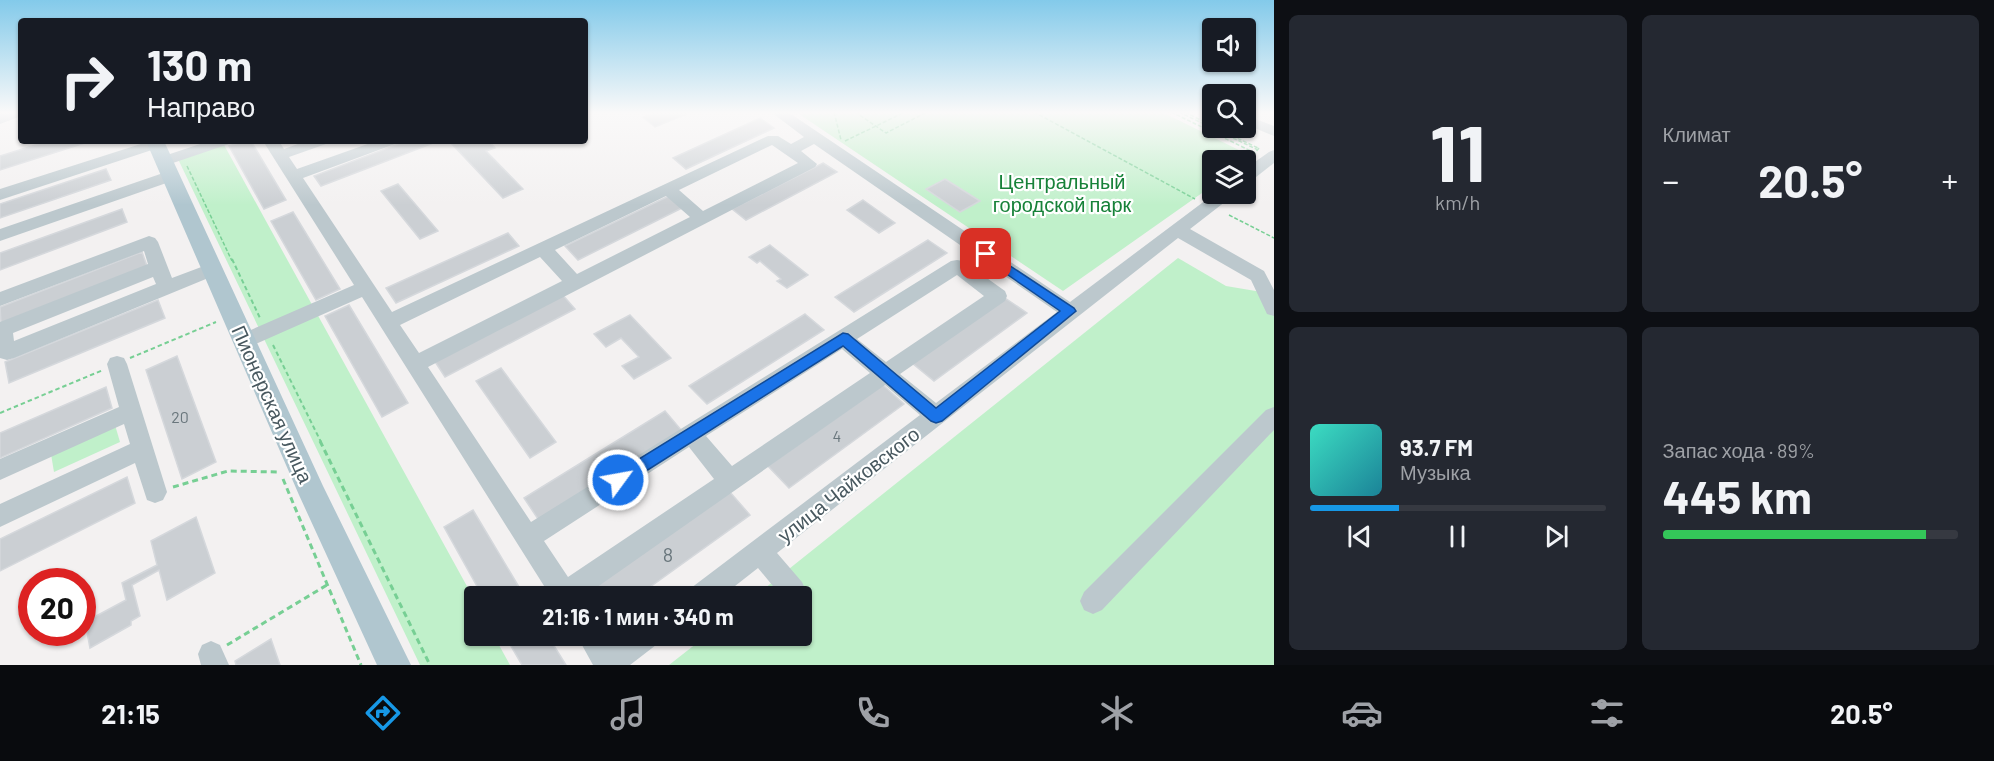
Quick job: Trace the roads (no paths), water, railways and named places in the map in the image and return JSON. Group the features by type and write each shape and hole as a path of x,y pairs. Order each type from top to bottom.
{"main road":[{"name":"Пионерская улица","path":"165,155 212,269 255,336 337,545 394,665"}],"street":[{"path":"388,322 765,143"},
{"path":"416,364 809,164 779,143"},
{"path":"790,150 803,143"},
{"path":"829,143 1069,311"},
{"path":"0,195 208,144"},
{"path":"302,144 276,148 558,586"},
{"path":"294,176 382,144"},
{"path":"1256,166 1268,154"},
{"path":"0,235 165,155"},
{"path":"668,189 702,219"},
{"name":"улица Чайковского","path":"715,586 1210,204"},
{"path":"1176,229 1258,276 1274,309"},
{"path":"0,299 149,242 166,287"},
{"path":"543,249 575,283"},
{"path":"527,538 957,266 998,296 579,586"},
{"path":"159,267 1,329 7,352 212,269"},
{"path":"255,336 366,288"},
{"path":"843,338 936,416"},
{"path":"117,364 155,492"},
{"path":"0,470 131,411"},
{"path":"1093,601 1274,416"},
{"path":"691,434 730,481"},
{"path":"0,516 142,449"},
{"path":"760,552 789,586"},
{"path":"596,646 608,665 634,646"}],"park label":[{"name":"Центральный городской парк","path":"1062,192"}]}
